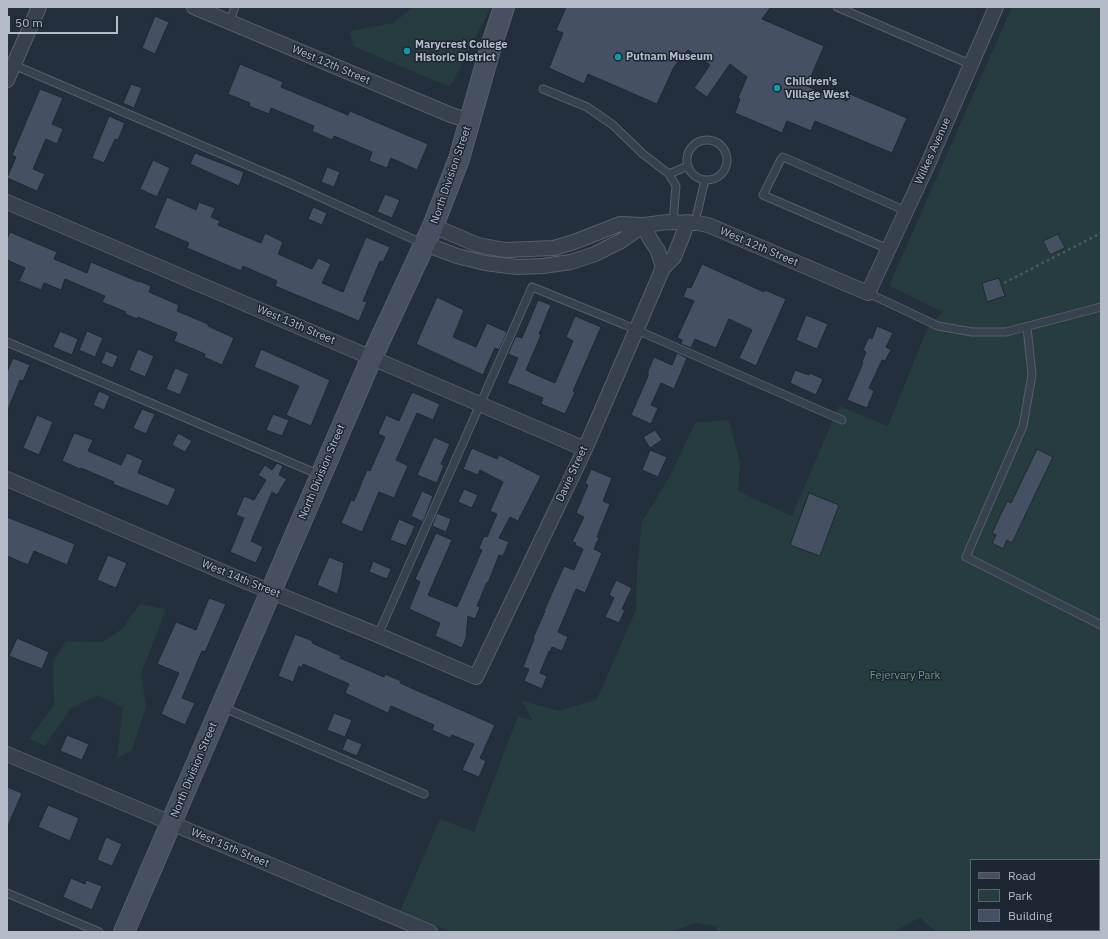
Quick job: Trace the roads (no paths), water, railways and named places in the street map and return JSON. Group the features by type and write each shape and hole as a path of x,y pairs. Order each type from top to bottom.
{"main road":[{"name":"North Division Street","path":"124,932 372,358 429,235 459,159 489,53 504,7"}],"street":[{"path":"7,80 39,7"},
{"name":"West 12th Street","path":"194,7 451,115 470,121"},
{"name":"Wilkes Avenue","path":"868,293 996,7"},
{"name":"West 13th Street","path":"7,202 584,448"},
{"name":"West 12th Street","path":"429,235 505,250 554,248 620,224 644,225 692,222 708,225 868,293"},
{"name":"Davie Street","path":"476,677 584,448 663,268 674,257 692,222"},
{"path":"644,225 649,237 658,251 663,268"},
{"name":"West 12th Street","path":"429,235 457,256 485,263 517,267 543,266 571,262 595,254 621,241 644,225"},
{"name":"West 14th Street","path":"7,479 230,575 272,591 476,677"},
{"name":"West 15th Street","path":"7,754 430,932"}],"lane":[{"path":"229,23 235,7"},
{"path":"837,7 970,64"},
{"path":"14,65 289,183 429,235"},
{"path":"543,89 587,107 613,125 643,154 670,174 676,186 673,222"},
{"path":"706,139 713,140 724,148 727,154 728,160 726,167 718,177 712,179 705,180 699,178 688,166 687,157 689,150 699,141 706,139"},
{"path":"888,249 763,195 783,157 906,211"},
{"path":"670,174 688,166"},
{"path":"692,222 705,180"},
{"path":"378,635 532,287 636,330 842,420"},
{"path":"868,293 938,326 972,332 1006,332 1027,328 1101,307"},
{"path":"1027,328 1032,375 1023,426 966,557 1101,625"},
{"path":"7,342 321,475"},
{"path":"222,706 424,794"},
{"path":"7,893 99,932"}],"place":[{"name":"Marycrest College Historic District","path":"407,51"},
{"name":"Putnam Museum","path":"618,57"},
{"name":"Children's Village West","path":"777,88"}],"park label":[{"name":"Fejervary Park","path":"905,676"}]}
